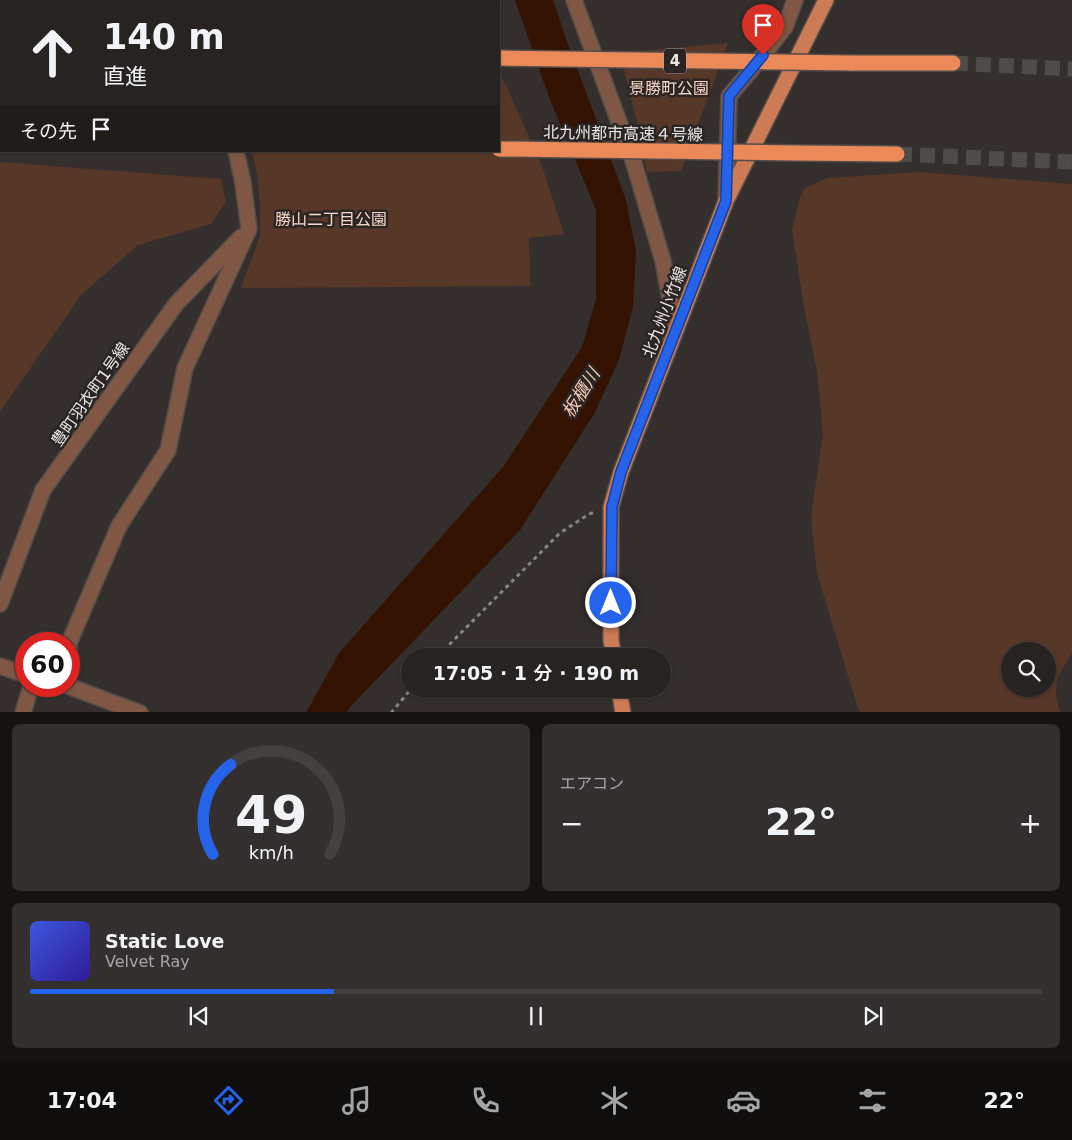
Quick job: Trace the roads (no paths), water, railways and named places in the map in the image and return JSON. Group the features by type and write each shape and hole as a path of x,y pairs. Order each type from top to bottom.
{"highway":[{"name":"4","path":"500,58 852,63 953,62"},
{"name":"北九州都市高速４号線","path":"500,148 898,154"}],"main road":[{"name":"北九州小竹線","path":"612,648 612,507 621,472 726,201 826,0"},
{"path":"621,698 623,712"}],"street":[{"path":"574,0 632,157 663,261 676,330"},
{"path":"726,201 729,96 785,27 795,0"},
{"path":"74,632 119,526 168,450 185,368 249,229 236,152"},
{"name":"豊町羽衣町1号線","path":"0,604 43,490 176,304 249,229"},
{"path":"0,666 15,672"},
{"path":"80,691 140,712"},
{"path":"23,712 28,697"}],"water":[{"name":"板櫃川","path":"515,0 553,0 626,200 636,251 633,307 619,360 594,414 520,530 407,648 401,648 401,654 347,712 307,712 339,653 503,467 582,347 596,299 596,210 549,97"}],"tunnel":[{"path":"953,63 1072,69"},
{"path":"897,154 1072,162"}],"park label":[{"name":"景勝町公園","path":"669,88"},
{"name":"勝山二丁目公園","path":"331,219"}]}
